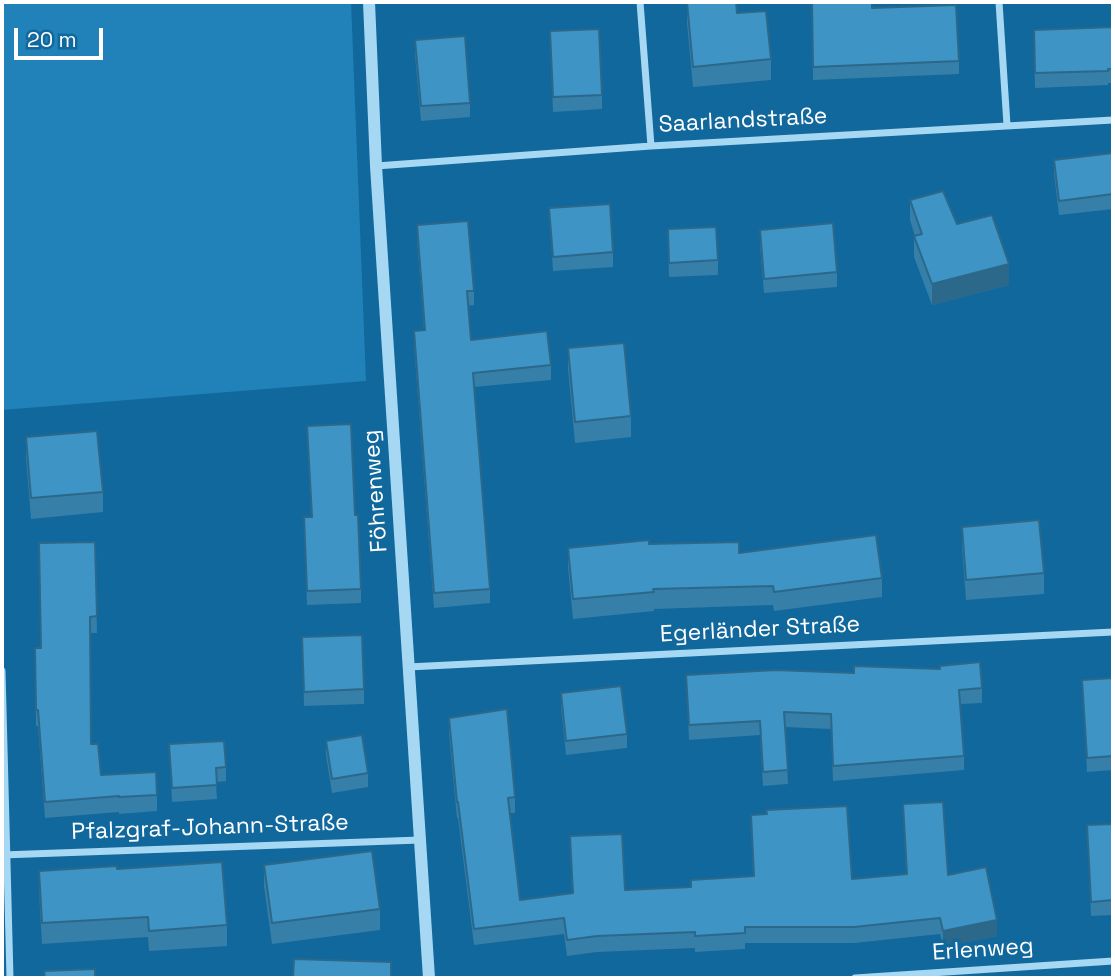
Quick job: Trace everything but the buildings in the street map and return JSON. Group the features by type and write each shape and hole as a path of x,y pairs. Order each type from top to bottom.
{"street":[{"name":"Föhrenweg","path":"369,2 376,166 429,978"},
{"path":"640,2 651,146"},
{"path":"999,2 1007,125"},
{"name":"Saarlandstraße","path":"376,166 651,146 1113,120"},
{"name":"Egerländer Straße","path":"408,667 1113,632"},
{"path":"2,671 4,855 10,978"},
{"name":"Pfalzgraf-Johann-Straße","path":"4,855 420,841"},
{"name":"Erlenweg","path":"855,978 1113,961"}],"shaded area":[{"path":"2,2 351,2 366,381 2,410"}]}
